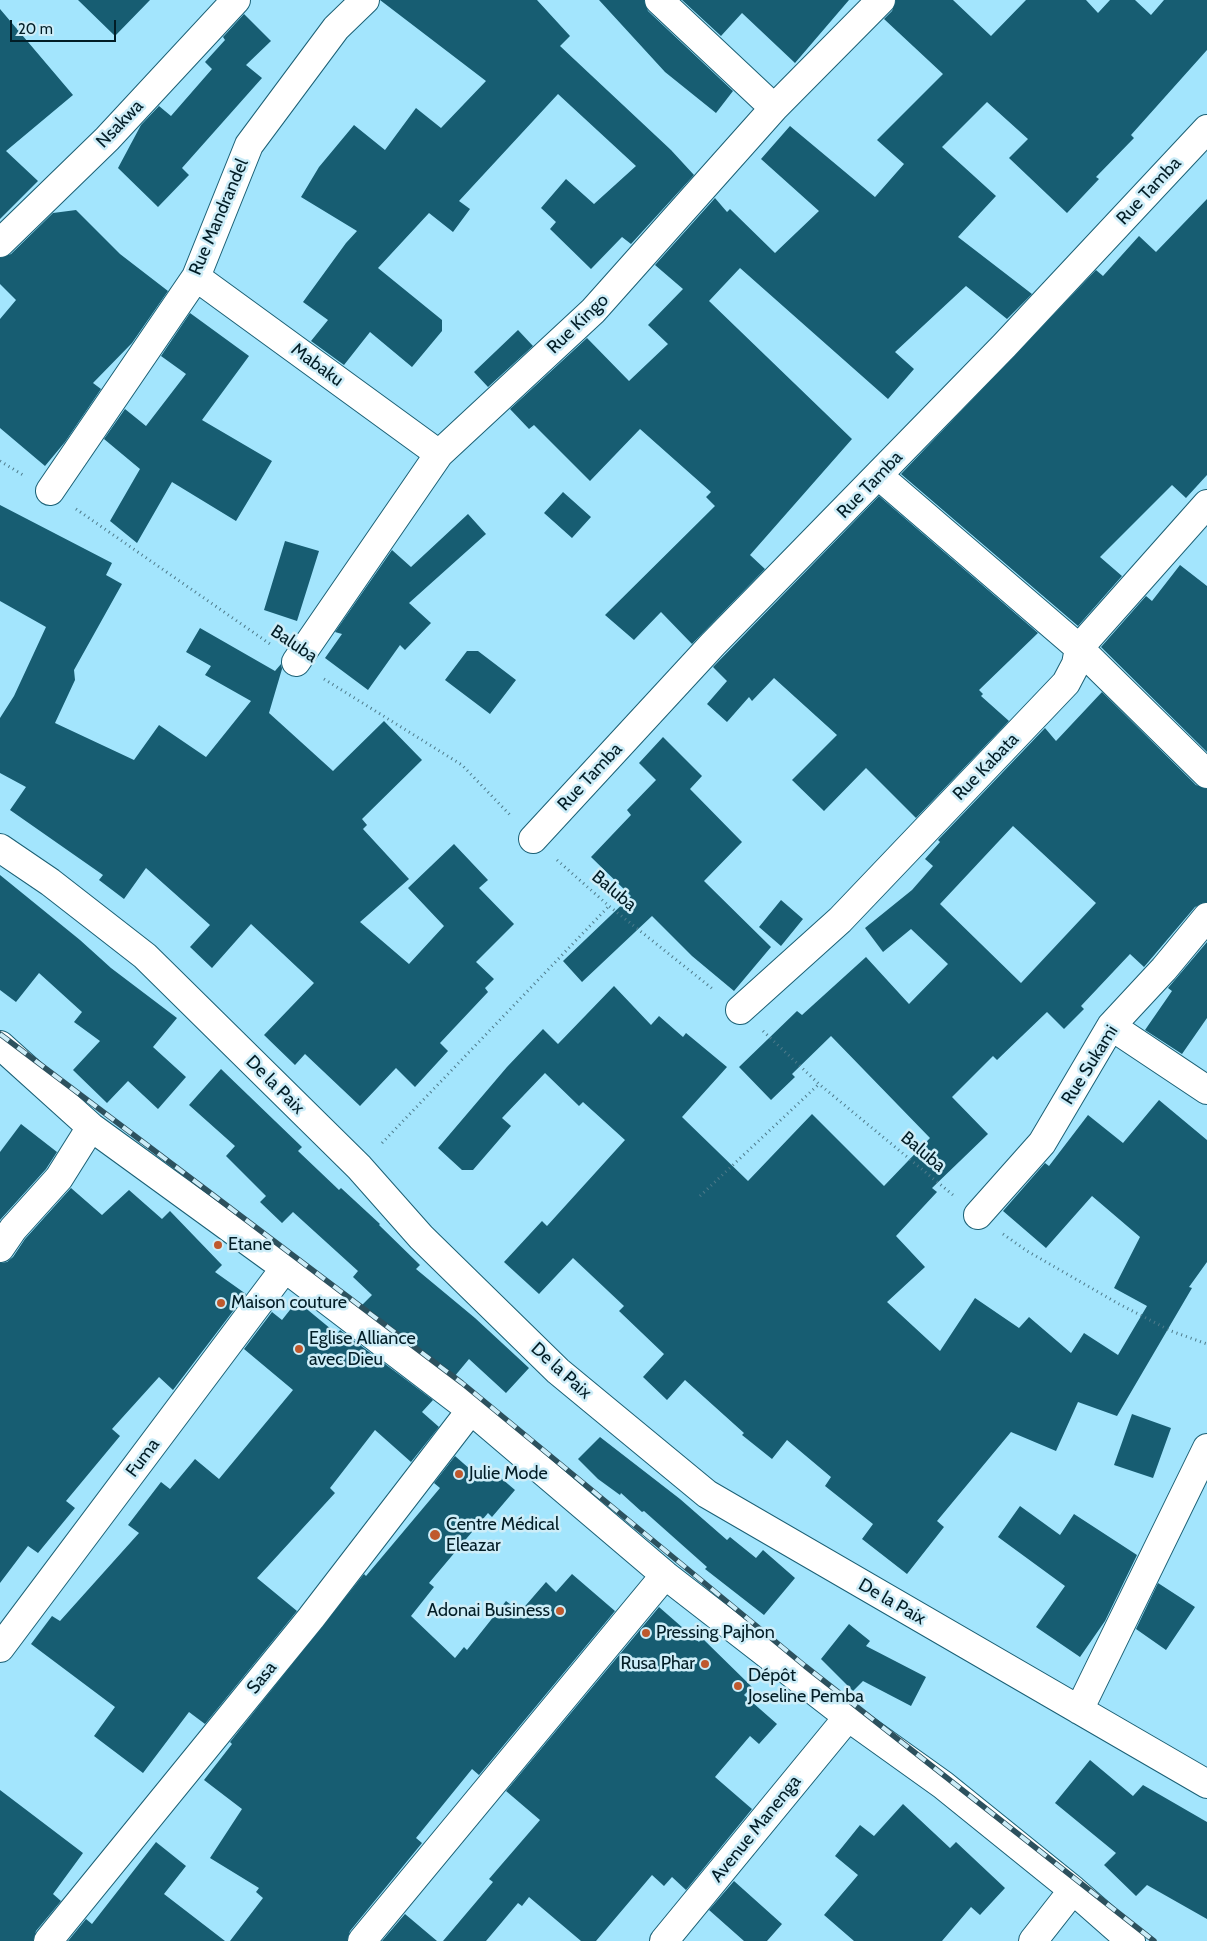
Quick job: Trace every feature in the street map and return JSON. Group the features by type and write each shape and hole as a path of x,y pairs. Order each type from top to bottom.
{"street":[{"name":"Nsakwa","path":"0,243 107,139 236,0"},
{"name":"Rue Mandrandel","path":"50,491 196,277 249,146 336,28 365,0"},
{"path":"659,0 774,108"},
{"name":"Rue Kingo","path":"296,662 439,454 593,311 774,108 881,0"},
{"name":"Rue Tamba","path":"533,839 713,644 879,476 1207,129"},
{"name":"Mabaku","path":"196,277 439,454"},
{"path":"879,476 1079,648 1207,774"},
{"name":"Rue Kabata","path":"740,1010 840,920 1059,690 1076,664 1079,648 1207,504"},
{"name":"De la Paix","path":"0,848 50,882 145,956 359,1167 421,1237 558,1371 707,1494 1207,1784"},
{"name":"Rue Sukami","path":"978,1215 1042,1143 1111,1026 1164,969 1207,917"},
{"path":"1111,1026 1207,1090"},
{"path":"0,1045 91,1127 286,1268 471,1410 666,1575 848,1716 943,1785 1073,1890 1131,1941"},
{"path":"0,1248 14,1229 59,1178 91,1127"},
{"name":"Fuma","path":"0,1648 286,1268"},
{"name":"Sasa","path":"48,1941 310,1618 471,1410"},
{"path":"1079,1710 1207,1448"},
{"path":"362,1941 666,1575"},
{"name":"Avenue Manenga","path":"664,1941 848,1716"},
{"path":"1033,1941 1073,1890"}],"path":[{"name":"Baluba","path":"0,461 50,491 296,662 462,765 533,839 609,906 740,1010 819,1084 978,1215 1027,1251 1119,1304 1171,1331 1207,1344"},
{"path":"359,1167 609,906"},
{"path":"700,1196 819,1084"}],"building":[{"path":"78,0 150,0 115,36"},
{"path":"380,0 537,0 570,36 560,46 671,150 694,175 631,244 622,237 591,269 550,229 556,222 541,208 566,179 594,204 636,166 558,94 459,201 470,209 453,232 429,213 378,268 442,320 442,331 412,367 370,332 344,365 311,341 328,320 303,302 357,231 301,197 319,167 354,125 385,150 416,108 441,128 486,81"},
{"path":"599,0 644,0 648,11 733,91 716,113 665,72"},
{"path":"682,0 849,0 795,63 742,13 721,36"},
{"path":"896,0 953,0 991,36 1026,0 1086,0 1098,13 1110,0 1135,0 1151,15 1164,0 1207,0 1207,50 1131,135 1134,138 1096,177 1099,179 1067,213 1009,158 1028,139 987,102 942,147 996,196 958,237 1032,294 1007,319 966,286 895,352 914,369 888,399 740,268 709,301 852,439 750,555 765,569 692,644 661,612 634,640 605,615 715,506 706,497 711,492 640,429 590,481 534,425 529,429 510,409 587,338 629,381 668,344 648,325 683,289 655,265 715,198 727,212 730,209 775,253 819,211 761,159 790,126 875,197 904,164 877,140 943,74 884,19 892,11"},
{"path":"0,9 73,95 6,151 38,181 0,219"},
{"path":"244,14 271,41 246,65 262,78 182,168 189,175 158,207 118,168 141,125 159,106 171,116 212,69 205,62 225,40 223,37"},
{"path":"1207,199 1207,475 1186,498 1172,485 1100,557 1122,576 1078,626 901,474 1096,270 1103,276 1139,236 1156,252"},
{"path":"76,210 120,254 168,291 132,343 93,383 101,389 65,442 45,466 0,428 0,319 16,300 0,284 0,258 11,254 53,213"},
{"path":"190,313 249,356 202,420 272,461 236,521 172,482 137,543 110,521 140,469 104,439 125,409 146,426 186,374 161,356"},
{"path":"518,330 533,346 488,387 474,372"},
{"path":"563,492 591,517 572,538 544,513"},
{"path":"879,496 1038,633 979,690 983,694 981,696 1009,721 916,818 866,768 824,811 792,780 837,735 774,678 752,701 749,697 727,722 707,704 727,681 713,667"},
{"path":"0,505 112,563 106,575 122,584 74,670 75,680 55,723 134,760 159,725 206,757 251,701 205,675 211,666 186,652 200,628 275,671 281,664 282,669 269,713 333,771 384,721 422,760 362,819 367,825 363,829 409,879 360,922 409,964 444,926 408,888 454,844 488,880 479,888 514,924 476,962 494,979 485,988 488,992 440,1043 448,1051 415,1087 396,1068 360,1106 305,1054 295,1065 264,1035 314,983 251,924 212,968 190,947 210,925 146,868 124,899 99,880 103,875 10,810 26,787 0,773 0,718 14,696 46,627 0,601"},
{"path":"468,514 486,534 409,603 431,623 405,650 400,645 368,690 325,658 342,634 335,632 392,550 411,567"},
{"path":"285,541 319,551 297,621 264,610"},
{"path":"1180,565 1207,586 1207,752 1101,647 1146,596 1152,601"},
{"path":"467,651 478,651 516,680 490,714 445,680"},
{"path":"1102,692 1196,785 1207,789 1207,902 1195,907 1144,967 1130,954 1081,1006 1084,1009 1064,1029 1047,1012 997,1060 993,1056 952,1097 988,1134 932,1188 937,1192 896,1236 925,1267 887,1302 940,1351 975,1298 1019,1328 1029,1317 1071,1353 1084,1333 1118,1355 1147,1306 1114,1288 1140,1237 1092,1196 1046,1248 1003,1211 1045,1163 1049,1166 1088,1115 1123,1143 1159,1100 1207,1140 1207,1262 1189,1287 1192,1288 1117,1416 1078,1402 1056,1451 1011,1432 937,1521 944,1527 907,1574 862,1539 873,1524 825,1486 831,1477 787,1440 772,1459 742,1435 744,1433 685,1380 667,1400 643,1377 664,1354 619,1311 624,1306 573,1258 539,1294 504,1262 542,1221 547,1226 625,1140 583,1102 579,1106 545,1073 502,1118 511,1126 473,1170 462,1170 438,1148 507,1067 543,1029 558,1044 614,986 651,1025 659,1016 683,1037 686,1033 727,1067 682,1117 748,1181 812,1114 884,1186 930,1138 831,1036 792,1074 795,1077 771,1100 739,1067 797,1011 802,1015 866,957 909,1004 948,964 911,929 883,952 865,928 912,890 933,866 925,859 940,842 938,840 1045,728 1056,741","holes":["1013,826 1096,903 1021,983 940,904"]},
{"path":"663,737 702,776 690,789 742,842 704,881 771,947 734,991 692,956 652,916 582,982 563,961 631,896 591,857 631,815 627,810 656,780 639,763"},
{"path":"0,875 80,940 111,968 177,1018 153,1047 186,1077 158,1109 128,1081 107,1103 73,1070 100,1041 74,1022 82,1012 39,973 16,1002 0,990"},
{"path":"781,900 803,919 781,946 759,927"},
{"path":"1207,942 1207,1018 1182,1054 1145,1030 1172,991 1168,988"},
{"path":"221,1069 302,1147 298,1151 339,1190 341,1188 380,1224 420,1265 416,1269 475,1318 529,1368 506,1393 469,1359 454,1377 361,1306 372,1295 353,1277 358,1271 293,1212 282,1223 260,1202 266,1196 226,1156 235,1146 189,1105"},
{"path":"21,1124 57,1152 46,1169 0,1220 0,1152"},
{"path":"71,1188 102,1215 129,1190 162,1219 170,1211 222,1265 215,1272 246,1294 173,1390 159,1377 112,1429 120,1436 66,1501 75,1508 38,1553 28,1546 0,1583 0,1263 7,1262 13,1257 25,1239"},
{"path":"297,1301 337,1334 340,1330 433,1400 422,1412 439,1427 411,1462 375,1430 330,1488 335,1493 257,1578 297,1611 205,1724 189,1712 143,1773 94,1736 115,1707 31,1644 52,1616 60,1621 139,1533 128,1525 161,1482 170,1489 195,1459 219,1479 293,1390 244,1349 272,1312 282,1320"},
{"path":"1132,1414 1171,1428 1153,1478 1114,1465"},
{"path":"600,1437 680,1499 727,1540 730,1537 756,1558 763,1550 795,1578 764,1615 705,1569 707,1567 644,1511 642,1512 621,1493 620,1495 598,1479 578,1459"},
{"path":"455,1456 479,1477 488,1467 515,1490 492,1517 488,1513 429,1583 434,1587 411,1616 455,1658 464,1647 467,1650 506,1601 520,1612 546,1582 556,1592 572,1574 615,1611 479,1775 472,1769 416,1838 422,1843 350,1931 347,1941 230,1941 263,1898 256,1892 259,1888 210,1858 242,1809 204,1780 232,1744 230,1742 364,1574 366,1576 440,1488 434,1483"},
{"path":"1020,1506 1060,1535 1074,1514 1137,1555 1105,1621 1080,1657 1036,1627 1065,1586 998,1537"},
{"path":"1158,1583 1195,1607 1166,1650 1136,1629"},
{"path":"659,1607 699,1642 702,1638 752,1687 744,1695 777,1724 759,1744 750,1736 715,1777 752,1809 686,1890 672,1877 664,1886 652,1875 596,1941 581,1941 529,1897 522,1906 518,1903 486,1941 443,1941 493,1882 489,1879 540,1820 506,1791"},
{"path":"849,1624 870,1641 866,1646 926,1677 911,1706 863,1681 853,1691 821,1659"},
{"path":"1090,1760 1133,1796 1143,1785 1207,1822 1207,1919 1147,1885 1136,1896 1104,1865 1116,1853 1055,1803"},
{"path":"0,1790 83,1853 53,1894 61,1901 36,1931 33,1941 0,1941"},
{"path":"903,1804 950,1848 956,1842 1005,1888 980,1915 971,1907 942,1941 854,1941 824,1915 858,1875 835,1856 860,1825 874,1836"},
{"path":"156,1842 186,1866 164,1894 225,1941 68,1941 86,1919 92,1924"},
{"path":"734,1881 782,1924 767,1941 744,1941 709,1910"},
{"path":"405,1914 437,1941 382,1941"}],"railway":[{"path":"0,1034 462,1383 805,1666 1154,1941"}],"place":[{"name":"Etane","path":"218,1245"},
{"name":"Maison couture","path":"221,1303"},
{"name":"Eglise Alliance avec Dieu","path":"299,1349"},
{"name":"Julie Mode","path":"459,1474"},
{"name":"Centre Médical Eleazar","path":"435,1535"},
{"name":"Adonai Business","path":"560,1611"},
{"name":"Pressing Pajhon","path":"646,1633"},
{"name":"Rusa Phar","path":"705,1664"},
{"name":"Dépôt Joseline Pemba","path":"738,1686"}]}
